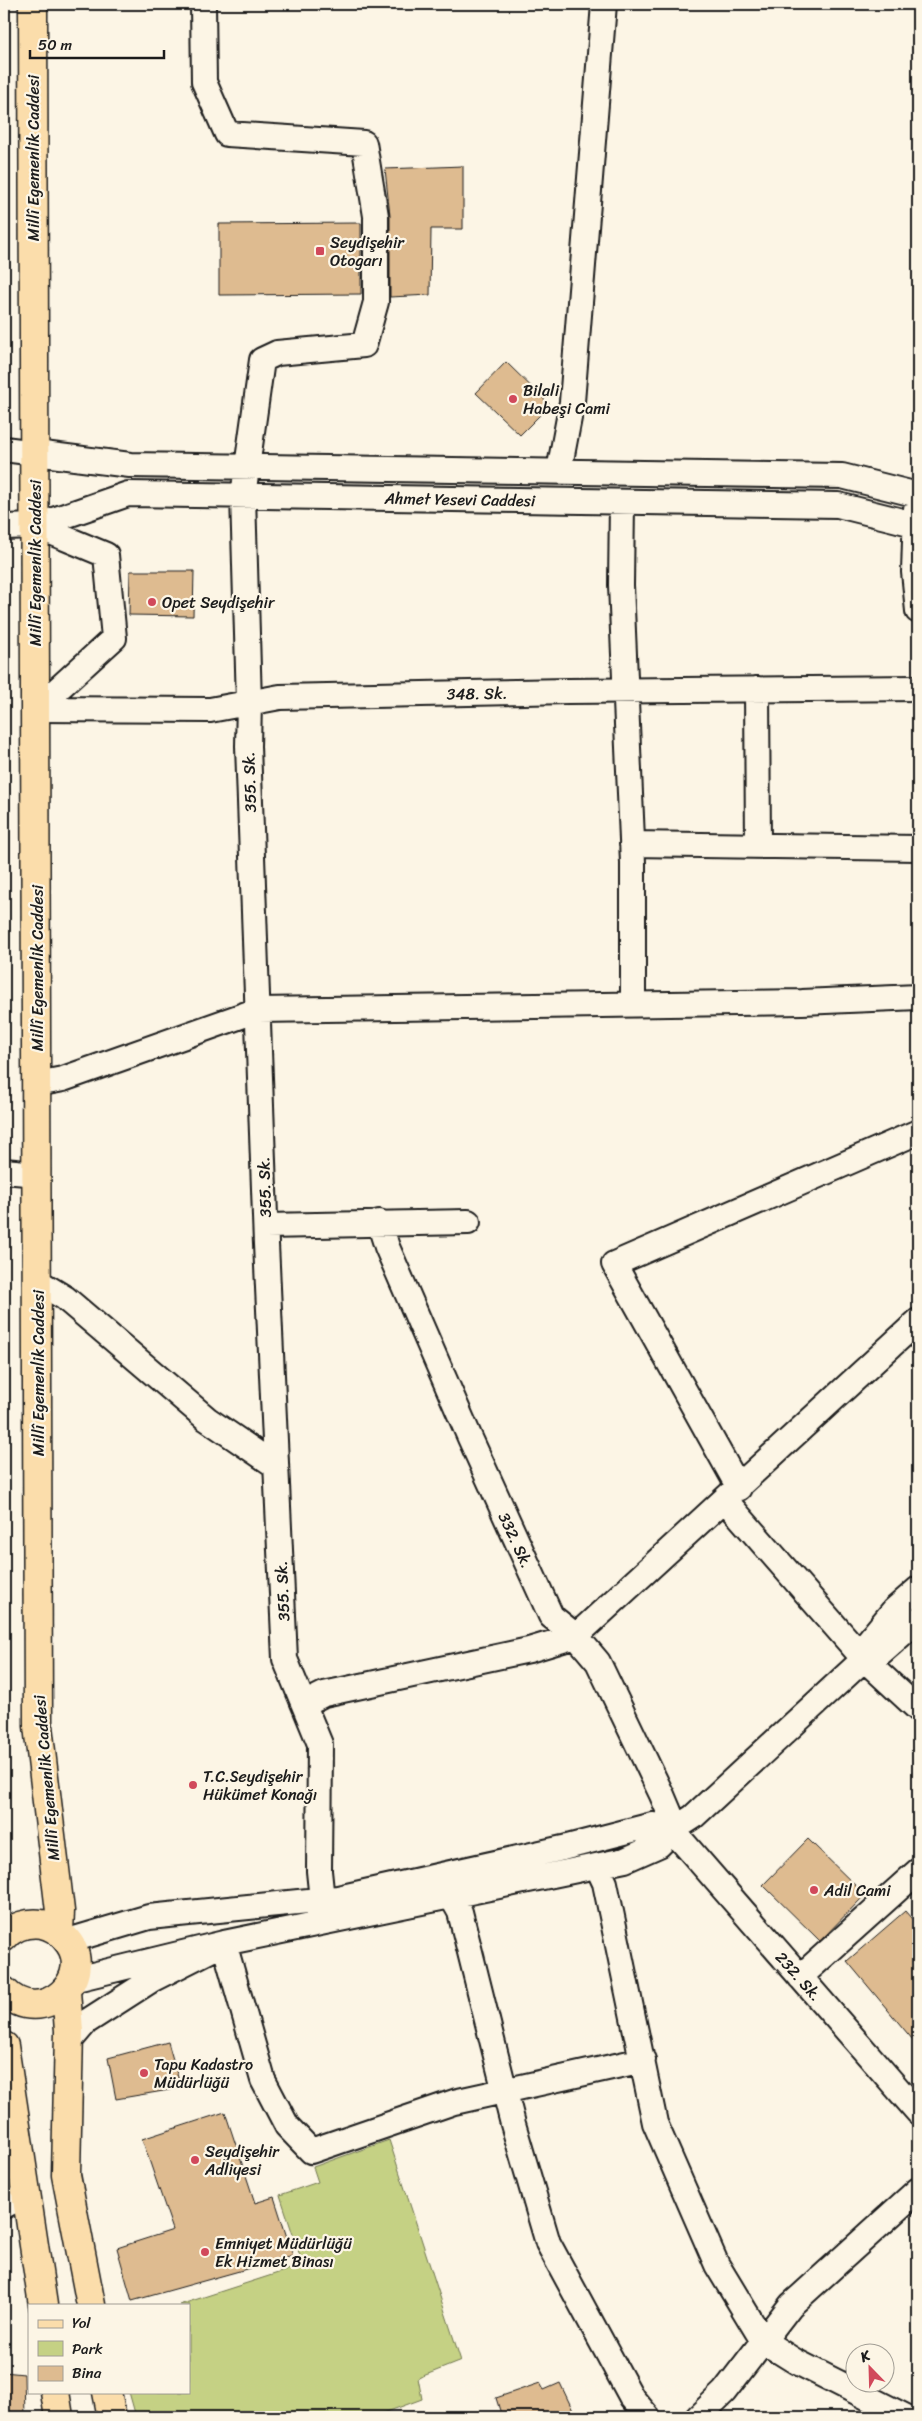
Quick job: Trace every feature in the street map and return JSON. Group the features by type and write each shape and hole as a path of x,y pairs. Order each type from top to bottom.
{"main road":[{"name":"Millî Egemenlik Caddesi","path":"33,4 38,1726 60,1911 64,1936 74,1954 75,1967 69,1986 66,2175 91,2304"},
{"path":"4,1935 20,1925 34,1923 47,1925 64,1936"},
{"path":"5,1999 22,2004 46,2004 69,1986"},
{"path":"4,2046 15,2200 43,2304"},
{"path":"56,2394 58,2417"},
{"path":"107,2394 112,2417"}],"street":[{"name":"355. Sk.","path":"203,4 204,82 227,134 364,143 376,216 376,302 364,344 277,353 262,360 242,496 249,703 248,746 285,1658 320,1744 319,1870 322,1900"},
{"path":"559,471 572,402 604,4"},
{"name":"Ahmet Yesevi Caddesi","path":"4,449 34,451 130,465 842,476 918,495"},
{"name":"Ahmet Yesevi Caddesi","path":"4,527 36,526 128,494 838,505 917,525"},
{"path":"918,495 914,572 918,611"},
{"path":"622,502 621,585 632,844 633,1004"},
{"path":"36,526 106,555 114,638 36,709"},
{"name":"348. Sk.","path":"36,709 210,710 280,697 625,690 918,688"},
{"path":"757,689 758,846"},
{"path":"632,844 918,848"},
{"path":"37,1084 62,1079 258,1010 802,1002 918,997"},
{"path":"918,1132 614,1264 732,1494 864,1659 918,1709"},
{"path":"4,1171 37,1174"},
{"path":"266,1226 379,1222 468,1222"},
{"name":"332. Sk.","path":"379,1222 387,1247 470,1438 551,1616 576,1636 598,1662 679,1834"},
{"path":"37,1281 65,1298 207,1420 276,1466"},
{"path":"304,1704 324,1694 529,1650 576,1636 918,1321"},
{"path":"864,1659 866,1644 894,1610 918,1589"},
{"path":"69,1986 224,1943 625,1860 660,1845 679,1834 693,1817 864,1659 878,1655 918,1620"},
{"path":"64,1936 149,1917 338,1898 563,1848 652,1825 679,1834"},
{"name":"232. Sk.","path":"679,1834 918,2112"},
{"path":"597,1866 605,1883 655,2123 717,2265 763,2341 795,2361 906,2417"},
{"path":"800,1977 918,1870"},
{"path":"451,1896 460,1912 504,2091 548,2243 632,2398 648,2417"},
{"path":"224,1943 263,2080 287,2126 311,2151 454,2102 643,2060"},
{"path":"69,2042 86,2022 153,1979 224,1943"},
{"path":"698,2417 724,2392 791,2305 918,2190"}],"green space":[{"path":"389,2140 461,2361 418,2378 422,2399 373,2417 136,2417 130,2394 190,2394 190,2304 182,2304 303,2265 280,2195 318,2182 313,2167"}],"building":[{"path":"463,166 463,229 431,229 430,295 390,297 390,216 385,169"},
{"path":"361,223 361,294 219,295 219,224"},
{"name":"Bilali Habeşi Cami","path":"506,362 550,405 520,435 476,393"},
{"path":"130,571 194,571 193,616 129,615"},
{"name":"Adil Cami","path":"808,1839 865,1895 820,1941 763,1885"},
{"path":"905,1911 918,1926 918,2046 847,1961"},
{"name":"Tapu Kadastro Müdürlüğü","path":"168,2042 181,2088 116,2099 108,2058"},
{"path":"225,2112 255,2203 274,2197 293,2256 132,2301 117,2248 173,2230 142,2139"},
{"path":"4,2372 24,2374 25,2417 4,2417"},
{"path":"540,2383 544,2390 560,2383 576,2417 502,2417 496,2398"}],"place":[{"name":"Seydişehir Otogarı","path":"320,251"},
{"name":"Bilali Habeşi Cami","path":"513,399"},
{"name":"Opet Seydişehir","path":"152,602"},
{"name":"T.C.Seydişehir Hükümet Konağı","path":"193,1785"},
{"name":"Adil Cami","path":"814,1890"},
{"name":"Tapu Kadastro Müdürlüğü","path":"144,2073"},
{"name":"Seydişehir Adliyesi","path":"195,2160"},
{"name":"Emniyet Müdürlüğü Ek Hizmet Binası","path":"205,2252"}]}
